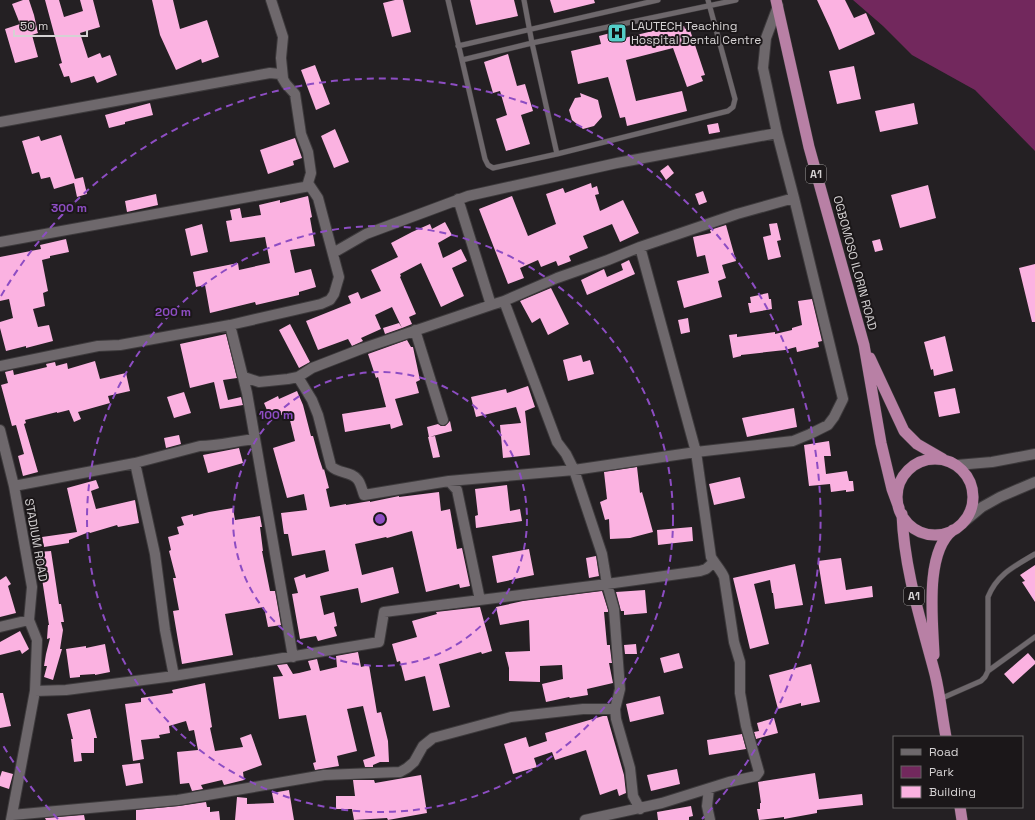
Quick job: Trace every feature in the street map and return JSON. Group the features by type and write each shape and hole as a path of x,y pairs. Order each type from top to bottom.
{"highway":[{"name":"OGBOMOSO ILORIN ROAD","path":"777,3 809,147 864,345"},
{"name":"A1","path":"864,345 904,431 917,444 945,460"},
{"name":"A1","path":"864,345 881,443 890,483 901,511 904,548 935,676 946,736"},
{"path":"932,459 945,460 957,465 966,474 972,486 973,498 971,511 960,525 947,532 937,534 926,533 916,529 908,523 901,511 898,494 901,481 908,470 919,462 932,459"},
{"name":"A1","path":"935,676 932,593 934,570 940,547 944,540 960,525"},
{"path":"960,808 962,820"}],"street":[{"path":"271,0 283,37 281,58 282,78"},
{"path":"298,377 312,400 318,415 331,466 335,469 353,475 357,479 364,495 450,481 574,470 696,452 769,444 799,439 828,425 834,417 843,398 777,133 763,68 766,38 777,3"},
{"path":"0,122 276,73 295,94 301,134 308,152 311,174 308,183 318,198 339,277 334,294 330,300 321,304 230,325 120,345 98,346 0,366"},
{"path":"333,253 366,234 468,196 617,163 777,133"},
{"path":"0,242 310,186"},
{"path":"244,377 259,382 298,377 312,368 415,330 504,301 557,278 640,247 737,214 794,198"},
{"path":"458,199 491,305"},
{"path":"584,820 640,808 729,782 756,776 759,772 746,726 740,693 740,662 734,642 724,577 711,557 696,452 640,247"},
{"path":"504,301 557,442 566,454 574,470 602,554 607,584 614,609 620,689 615,709 616,719 630,768 633,796 640,808"},
{"path":"230,325 244,377 293,656"},
{"path":"415,330 443,420"},
{"path":"247,393 259,382"},
{"name":"STADIUM ROAD","path":"0,433 14,486 32,587 29,620 37,640 35,691 12,818"},
{"path":"14,486 135,463 200,446 255,439"},
{"path":"957,465 992,462 1035,454"},
{"path":"135,463 155,554 174,676"},
{"path":"457,490 468,479"},
{"path":"450,481 457,490 480,600"},
{"path":"960,525 982,507 1000,497 1035,482"},
{"path":"35,691 66,690 174,676 379,642 384,612 700,571 706,569 714,562"},
{"path":"0,627 29,620"},
{"path":"12,818 178,800 324,775 400,772 414,762 423,746 433,738 511,717 583,709 615,709"},
{"path":"709,789 707,806 710,820"}],"lane":[{"path":"448,0 486,159 488,165 493,168 557,154 728,112 733,107 734,99 709,3"},
{"path":"524,0 557,154"},
{"path":"458,46 658,0"},
{"path":"462,60 709,3 736,0"},
{"path":"939,699 981,681 985,677 988,671 988,597 992,588 1000,577 1035,554"},
{"path":"988,671 1035,637"}],"green space":[{"path":"853,0 1035,0 1035,151 975,90 912,55 883,26"}],"building":[{"path":"23,0 29,0 34,15 38,33 32,35 38,57 15,63 5,29 20,24 12,4"},
{"path":"45,0 59,0 64,17 83,11 80,0 93,0 100,27 80,33 88,58 100,53 102,58 110,55 117,75 97,83 94,76 71,83 69,76 64,77 59,64 62,63"},
{"path":"152,0 173,0 180,29 207,20 219,57 202,63 201,59 176,70 160,35"},
{"path":"403,0 411,32 392,37 383,3"},
{"path":"470,0 514,0 518,16 476,25"},
{"path":"550,0 594,0 595,3 554,13"},
{"path":"817,0 845,0 854,18 866,13 875,34 839,50"},
{"path":"684,26 685,29 689,27 705,75 701,76 703,81 687,87 673,48 626,60 636,101 682,91 687,111 627,126 625,117 620,118 608,77 578,84 571,51 601,44 599,36 618,31 620,39 665,28 666,32"},
{"path":"508,54 517,86 525,84 533,111 521,115 530,144 506,151 496,119 507,115 500,91 493,93 484,62"},
{"path":"315,65 330,104 316,110 301,70"},
{"path":"854,66 861,99 837,104 829,71"},
{"path":"580,93 598,100 602,117 594,126 583,129 572,120 569,110 575,98 581,97"},
{"path":"150,103 153,115 125,122 125,124 109,128 105,115"},
{"path":"914,103 918,124 880,132 875,111"},
{"path":"718,123 720,132 709,134 707,125"},
{"path":"335,129 349,162 334,168 321,136"},
{"path":"61,135 75,179 83,177 87,194 77,197 74,183 54,189 50,177 41,179 39,172 32,174 22,141 39,136 41,141"},
{"path":"295,138 302,158 293,161 294,165 268,174 260,150"},
{"path":"668,165 674,173 666,180 660,171"},
{"path":"591,183 592,188 597,186 599,194 595,195 600,211 623,200 639,233 620,242 612,224 583,236 588,248 569,256 571,261 558,266 556,261 541,267 538,260 520,268 524,278 508,284 479,209 512,196 528,236 556,224 546,194 563,188 565,193"},
{"path":"928,185 936,218 900,228 891,195"},
{"path":"703,191 707,202 699,205 695,194"},
{"path":"156,194 158,205 127,212 125,201"},
{"path":"308,196 315,246 290,250 295,273 311,269 316,287 299,292 299,295 256,305 255,302 210,313 205,285 196,287 193,272 238,263 239,270 270,263 265,237 230,242 226,221 232,220 230,210 240,208 242,218 261,215 259,205 280,200 280,203"},
{"path":"445,222 452,235 438,243 443,258 461,249 467,261 452,268 464,296 441,307 421,263 400,274 416,314 409,317 412,324 402,328 392,307 375,315 381,329 361,338 363,341 352,346 348,339 318,350 306,321 351,303 348,296 358,292 361,299 381,291 371,270 398,257 391,243 430,224 432,229"},
{"path":"777,223 781,240 777,241 781,257 768,260 763,237 771,235 769,224"},
{"path":"202,224 208,252 191,256 185,229"},
{"path":"726,225 736,261 722,265 726,278 718,281 722,297 684,308 677,281 709,273 705,255 697,257 693,237 711,233 710,230"},
{"path":"66,239 69,252 50,256 50,258 42,260 48,291 43,293 45,306 33,309 38,327 49,325 53,341 26,348 26,346 6,351 0,328 0,322 13,318 9,299 0,301 0,257 41,249 40,245"},
{"path":"880,239 883,250 875,252 872,241"},
{"path":"629,260 635,274 587,295 581,280 604,269 607,277 623,270 621,264"},
{"path":"1035,264 1035,322 1032,322 1019,268"},
{"path":"551,288 569,324 548,335 540,318 532,323 520,301"},
{"path":"768,293 769,299 771,299 772,309 750,313 748,303 751,303 750,297"},
{"path":"812,299 822,341 818,342 819,347 797,352 796,347 785,350 741,355 733,358 729,335 737,334 737,337 775,332 775,334 792,330 792,328 802,325 798,301"},
{"path":"688,318 690,332 681,334 678,320"},
{"path":"399,323 402,328 385,334 383,328"},
{"path":"290,324 310,362 299,368 279,330"},
{"path":"226,334 237,378 223,380 228,400 241,397 243,405 220,409 214,382 190,388 180,344"},
{"path":"945,336 953,371 934,376 924,342"},
{"path":"407,340 411,347 413,347 420,380 416,382 419,393 395,399 403,425 391,429 390,424 345,432 342,414 386,407 378,377 376,378 368,354"},
{"path":"581,355 583,362 590,360 594,374 568,381 563,360"},
{"path":"95,361 100,379 126,373 130,391 108,396 110,403 78,412 81,419 74,422 69,410 25,420 26,423 24,424 38,472 23,476 18,456 24,454 16,425 12,426 1,385 8,383 5,372 13,370 14,375 47,367 46,364 55,362 56,366 67,363 68,369"},
{"path":"528,386 535,407 525,411 530,455 503,458 500,425 521,423 516,407 476,417 471,397 506,389 507,393"},
{"path":"955,388 960,413 939,417 934,392"},
{"path":"297,391 303,405 311,436 313,436 323,470 324,469 329,488 326,489 330,507 370,502 399,496 439,492 441,511 450,509 457,549 462,548 470,586 460,588 459,584 426,592 412,531 387,538 355,544 362,575 393,567 399,593 361,603 358,588 320,596 324,615 334,612 337,626 334,627 337,636 318,641 316,636 300,639 292,594 298,593 294,578 305,574 306,578 329,571 325,550 292,556 288,534 284,534 281,513 307,510 304,494 287,498 273,448 295,441 288,412 271,420 264,403 278,396 279,399"},
{"path":"184,392 191,413 174,418 167,397"},
{"path":"794,408 797,427 747,437 742,418"},
{"path":"450,421 452,431 429,437 427,427 438,424 445,426"},
{"path":"179,435 181,444 166,448 164,438"},
{"path":"435,436 440,457 433,458 428,437"},
{"path":"829,441 831,456 824,456 826,474 847,471 849,481 853,481 854,491 846,492 846,490 831,492 830,484 809,486 804,445"},
{"path":"239,448 243,463 208,473 203,455"},
{"path":"637,467 640,493 642,492 653,532 630,538 610,539 609,519 605,520 600,502 607,499 604,472"},
{"path":"740,477 745,498 714,505 709,484"},
{"path":"96,480 99,488 91,491 96,509 135,500 139,523 118,527 117,525 90,533 89,532 69,540 69,543 44,547 42,537 77,532 67,488"},
{"path":"507,485 510,511 520,509 522,521 476,528 475,516 478,515 475,489"},
{"path":"233,508 235,520 260,516 262,527 260,527 262,551 270,591 275,591 281,625 268,627 264,607 225,614 233,655 182,664 173,611 179,610 173,578 176,578 169,551 171,550 168,537 179,534 177,527 184,525 181,517"},
{"path":"692,527 693,541 658,545 657,530"},
{"path":"529,549 534,575 497,583 492,556"},
{"path":"51,551 59,604 61,604 64,622 61,622 63,630 60,649 62,649 53,680 44,677 47,666 44,666 50,638 47,639 49,625 38,552"},
{"path":"596,556 599,576 589,578 586,558"},
{"path":"841,558 846,590 872,586 873,597 825,604 818,561"},
{"path":"795,564 803,605 775,609 770,580 754,584 769,644 750,649 733,578"},
{"path":"1035,565 1035,602 1022,582 1025,581 1020,575"},
{"path":"6,576 11,584 8,586 16,613 0,617 0,580"},
{"path":"645,590 647,613 624,615 624,611 621,611 616,592"},
{"path":"602,591 608,610 608,612 604,612 607,645 610,645 612,663 609,663 613,683 587,689 588,695 546,702 542,684 563,679 562,665 540,666 540,682 509,681 509,668 505,652 530,651 529,620 500,625 496,607 523,601"},
{"path":"480,607 492,651 482,654 481,652 439,664 450,707 433,711 425,676 405,681 400,661 397,662 392,644 417,637 412,621 437,614 436,612"},
{"path":"20,631 29,649 22,654 20,650 0,655 0,642"},
{"path":"105,644 110,672 95,675 80,675 80,677 70,678 66,649 86,646 86,648"},
{"path":"636,644 637,654 625,654 624,645"},
{"path":"358,652 361,667 369,665 377,713 381,712 388,741 389,762 380,762 373,765 373,767 365,767 363,760 375,756 363,706 347,709 357,751 337,756 339,766 315,770 313,763 316,762 306,715 279,719 273,677 283,676 277,665 287,664 293,674 311,670 308,661 317,659 320,671 337,667 336,656"},
{"path":"679,653 683,668 664,673 660,658"},
{"path":"1028,653 1035,661 1035,664 1013,684 1004,674"},
{"path":"811,664 820,702 801,706 801,703 778,709 769,675"},
{"path":"205,683 212,727 210,728 215,751 243,747 240,738 251,734 262,765 243,772 244,780 224,785 222,780 201,785 203,789 192,791 189,783 180,784 177,752 198,750 194,730 189,731 186,721 169,726 170,733 159,735 160,738 141,740 144,759 133,761 125,704 141,702 141,698 173,693 172,690"},
{"path":"0,693 3,693 11,726 0,728"},
{"path":"660,696 664,714 630,722 626,704"},
{"path":"90,709 97,738 94,738 94,753 81,753 82,761 74,762 71,739 73,739 67,714"},
{"path":"607,716 624,775 626,793 619,796 617,789 600,795 586,750 555,760 552,752 534,758 537,767 513,774 504,744 526,737 529,747 547,741 545,733"},
{"path":"774,718 778,733 756,739 754,732 759,731 757,723"},
{"path":"742,734 746,749 709,755 707,740"},
{"path":"140,763 143,783 126,786 122,765"},
{"path":"677,769 680,784 651,791 647,775"},
{"path":"2,771 13,774 9,789 0,786"},
{"path":"815,773 819,799 862,794 863,805 817,810 817,813 784,819 784,817 759,820 757,809 760,809 761,803 758,782"},
{"path":"421,775 427,813 388,820 387,818 354,820 352,809 336,809 336,796 355,796 353,780 374,780 375,783"},
{"path":"289,790 294,820 235,820 237,797 247,798 247,804 274,803 272,793"},
{"path":"206,802 207,807 210,807 210,812 219,811 220,820 136,820 136,810"},
{"path":"691,806 693,816 689,817 689,820 658,820 657,812"},
{"path":"84,815 85,820 46,820 45,818"}],"place":[{"name":"LAUTECH Teaching Hospital Dental Centre","path":"617,33"}]}
